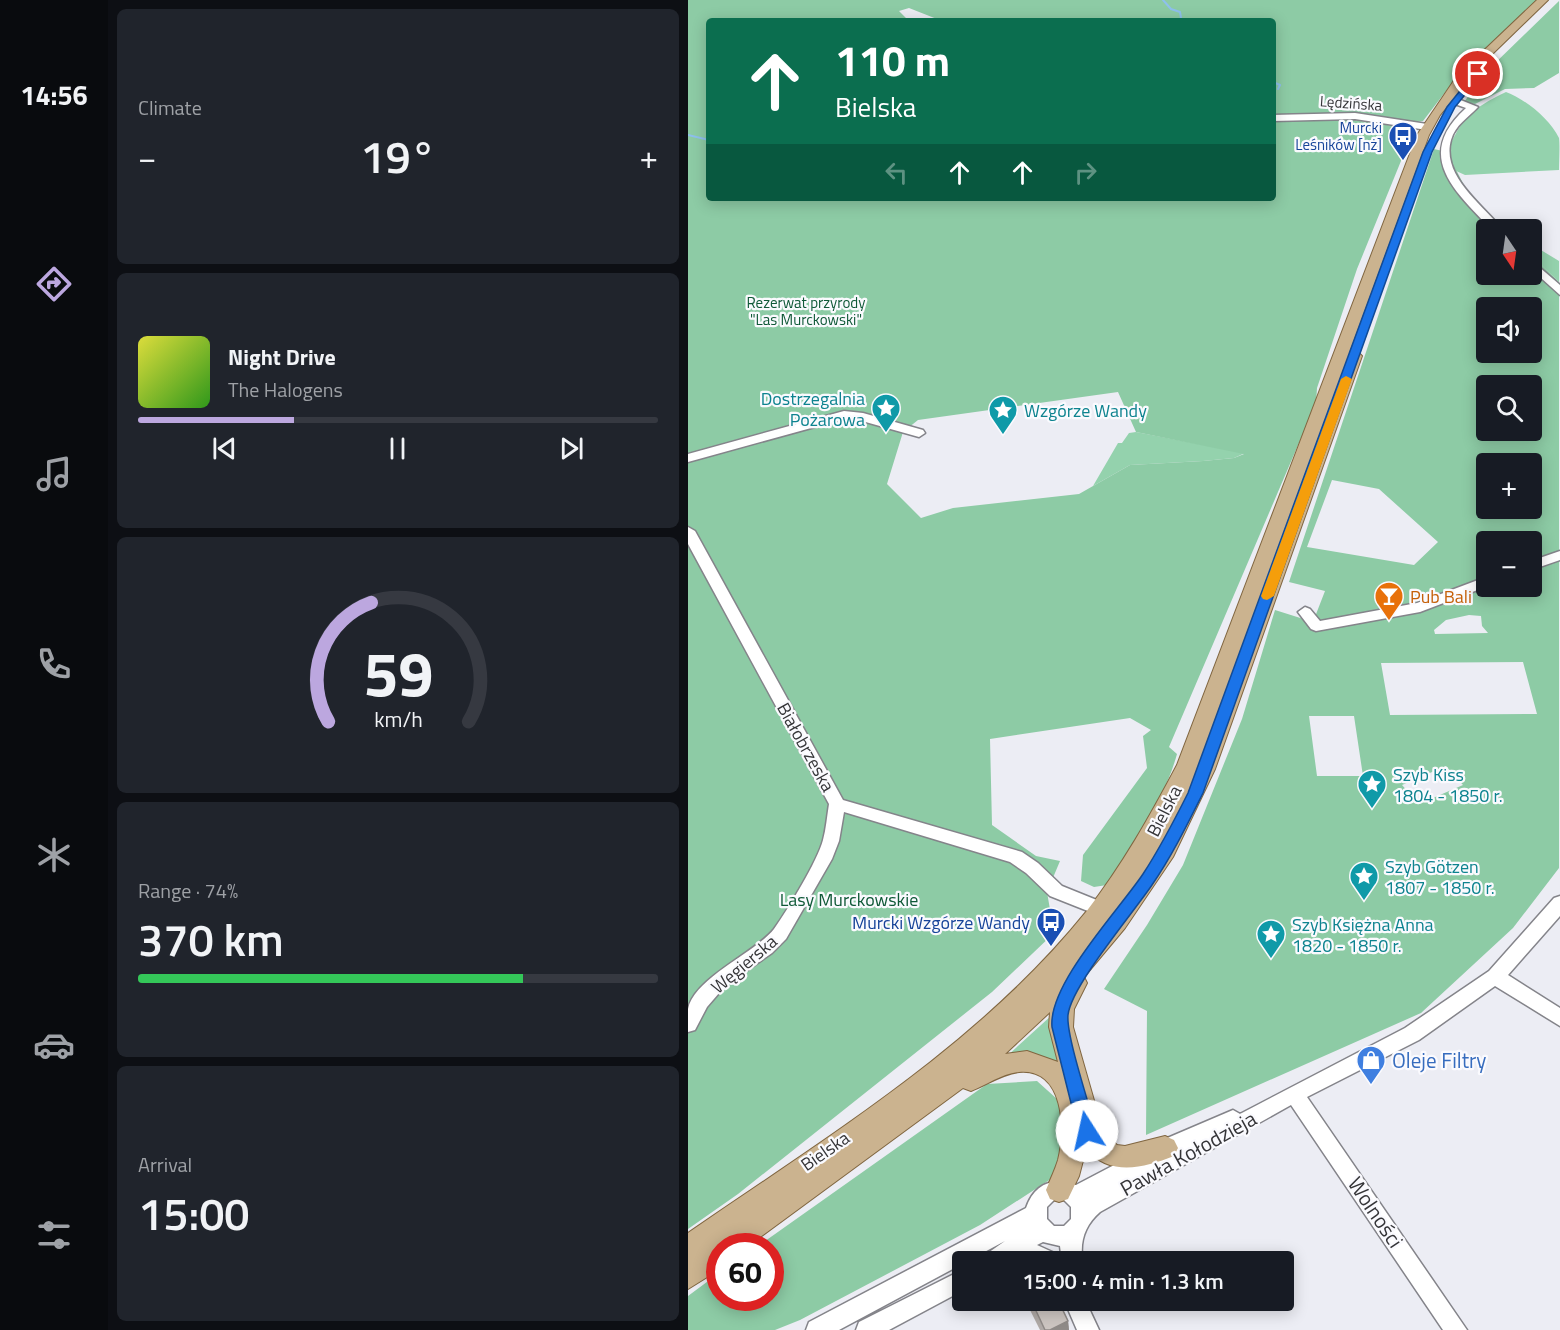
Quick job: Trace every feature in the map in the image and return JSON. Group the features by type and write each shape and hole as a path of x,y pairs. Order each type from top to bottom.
{"main road":[{"name":"Bielska","path":"688,1249 896,1102 962,1051 1036,985 1103,910 1145,849 1187,765 1427,127 1459,82 1543,0"},
{"name":"Bielska","path":"745,1233 936,1098 1002,1044 1055,995 1095,950 1147,880 1175,835 1195,793 1427,152 1455,101 1486,65 1554,0"},
{"path":"1095,950 1063,1003 1060,1016 1092,1138 1107,1155 1139,1156 1165,1148"},
{"path":"936,1098 987,1071 1013,1063 1035,1063 1055,1073 1063,1082 1072,1106 1076,1140 1065,1181 1073,1205"},
{"path":"1073,1205 1087,1147 1086,1121"},
{"path":"688,1276 706,1262"}],"street":[{"path":"1455,101 1473,107 1461,117 1451,132 1444,147 1446,162 1452,177 1464,195 1487,219"},
{"name":"Lędzińska","path":"1276,118 1355,116 1427,127"},
{"path":"1542,274 1560,292"},
{"path":"688,458 844,415 853,415 902,431 919,433"},
{"name":"Białobrzeska","path":"688,531 837,804 1016,857 1033,868 1056,891 1103,910"},
{"path":"1542,562 1560,555"},
{"path":"1304,612 1316,626 1420,606 1476,586"},
{"name":"Węgierska","path":"688,1024 701,1002 720,980 766,948 780,934 824,859 831,841 837,804"},
{"name":"Pawła Kołodzieja","path":"1073,1205 1106,1198 1294,1094 1412,1034 1495,976 1560,903"},
{"path":"1495,976 1560,1018"},
{"name":"Pawła Kołodzieja","path":"1073,1205 1165,1148 1294,1094"},
{"name":"Wolności","path":"1294,1094 1456,1330"},
{"path":"1051,1251 1043,1227 1039,1200 1052,1192 1073,1205"},
{"path":"817,1330 1043,1227 1062,1235 1073,1205"},
{"path":"1071,1251 1073,1205"},
{"path":"1006,1251 1043,1227"},
{"path":"867,1330 952,1285"},
{"path":"1079,1311 1088,1330"},
{"path":"1089,1311 1098,1330"}],"green space":[{"name":"Lasy Murckowskie","path":"688,0 1537,0 1456,78 1423,121 1416,122 1348,114 1276,116 1276,18 934,18 909,8 899,11 906,18 706,18 706,201 1276,201 1276,120 1334,117 1414,129 1357,269 1317,388 1316,403 1169,747 1177,754 1164,789 1147,822 1107,885 1094,887 1081,881 1083,855 1147,768 1143,736 1151,730 1130,718 990,739 992,825 1036,856 1060,861 1047,892 1054,933 992,992 738,1194 688,1229","holes":["1118,392 1136,432 1244,454 1234,458 1203,461 1130,465 1079,494 953,508 921,518 887,484 903,432 918,420"]},
{"path":"1559,1 1559,73 1534,88 1505,89 1475,104 1464,102 1490,68"},
{"path":"1506,92 1536,110 1555,131 1559,138 1559,170 1465,175 1454,170 1447,152 1463,122 1476,109"},
{"path":"1434,149 1447,152 1468,193 1495,219 1476,219 1476,285 1542,285 1542,266 1559,282 1559,868 1513,928 1421,1013 1146,1135 1147,1011 1104,989 1147,925 1183,865 1242,719 1275,610 1313,622 1325,591 1289,582","holes":["1332,480 1379,489 1438,542 1414,565 1307,547","1469,615 1481,616 1482,626 1488,633 1435,634 1434,630 1446,620","1523,662 1537,714 1390,715 1381,663","1309,716 1354,716 1363,776 1317,776","1446,766 1463,785 1419,804 1402,785"]},
{"path":"1542,251 1559,261 1559,282 1542,266"},
{"path":"1136,432 1245,453 1234,458 1130,465 1093,486 1118,443 1122,443 1129,433"},
{"path":"1052,1015 1068,1071 1006,1057"},
{"path":"1037,1081 1067,1108 1069,1140 1054,1177 980,1225 800,1320 775,1330 688,1330 688,1296 706,1283 706,1311 784,1311 784,1233 776,1233 987,1084"}],"building":[{"path":"1036,1311 1063,1311 1068,1321 1050,1330 1045,1330"}],"waterway":[{"path":"1163,0 1171,9 1180,12 1181,18"},
{"path":"1276,83 1280,85 1278,89"},
{"path":"688,135 706,139"}],"slow traffic":[{"path":"1267,596 1346,379"}],"place":[{"name":"Murcki Leśników [nż]","path":"1403,162"},
{"name":"Dostrzegalnia Pożarowa","path":"886,434"},
{"name":"Wzgórze Wandy","path":"1003,436"},
{"name":"Pub Bali","path":"1389,622"},
{"name":"Szyb Kiss 1804 - 1850 r.","path":"1372,810"},
{"name":"Szyb Götzen 1807 - 1850 r.","path":"1364,902"},
{"name":"Murcki Wzgórze Wandy","path":"1051,948"},
{"name":"Szyb Księżna Anna 1820 - 1850 r.","path":"1271,960"},
{"name":"Oleje Filtry","path":"1371,1086"}],"route":[{"path":"1087,1131 1082,1103 1061,1027 1060,1016 1063,1003 1095,950 1147,880 1175,835 1195,793 1427,152 1451,107 1478,74"}],"park label":[{"name":"Rezerwat przyrody \"Las Murckowski\"","path":"806,310"}]}
